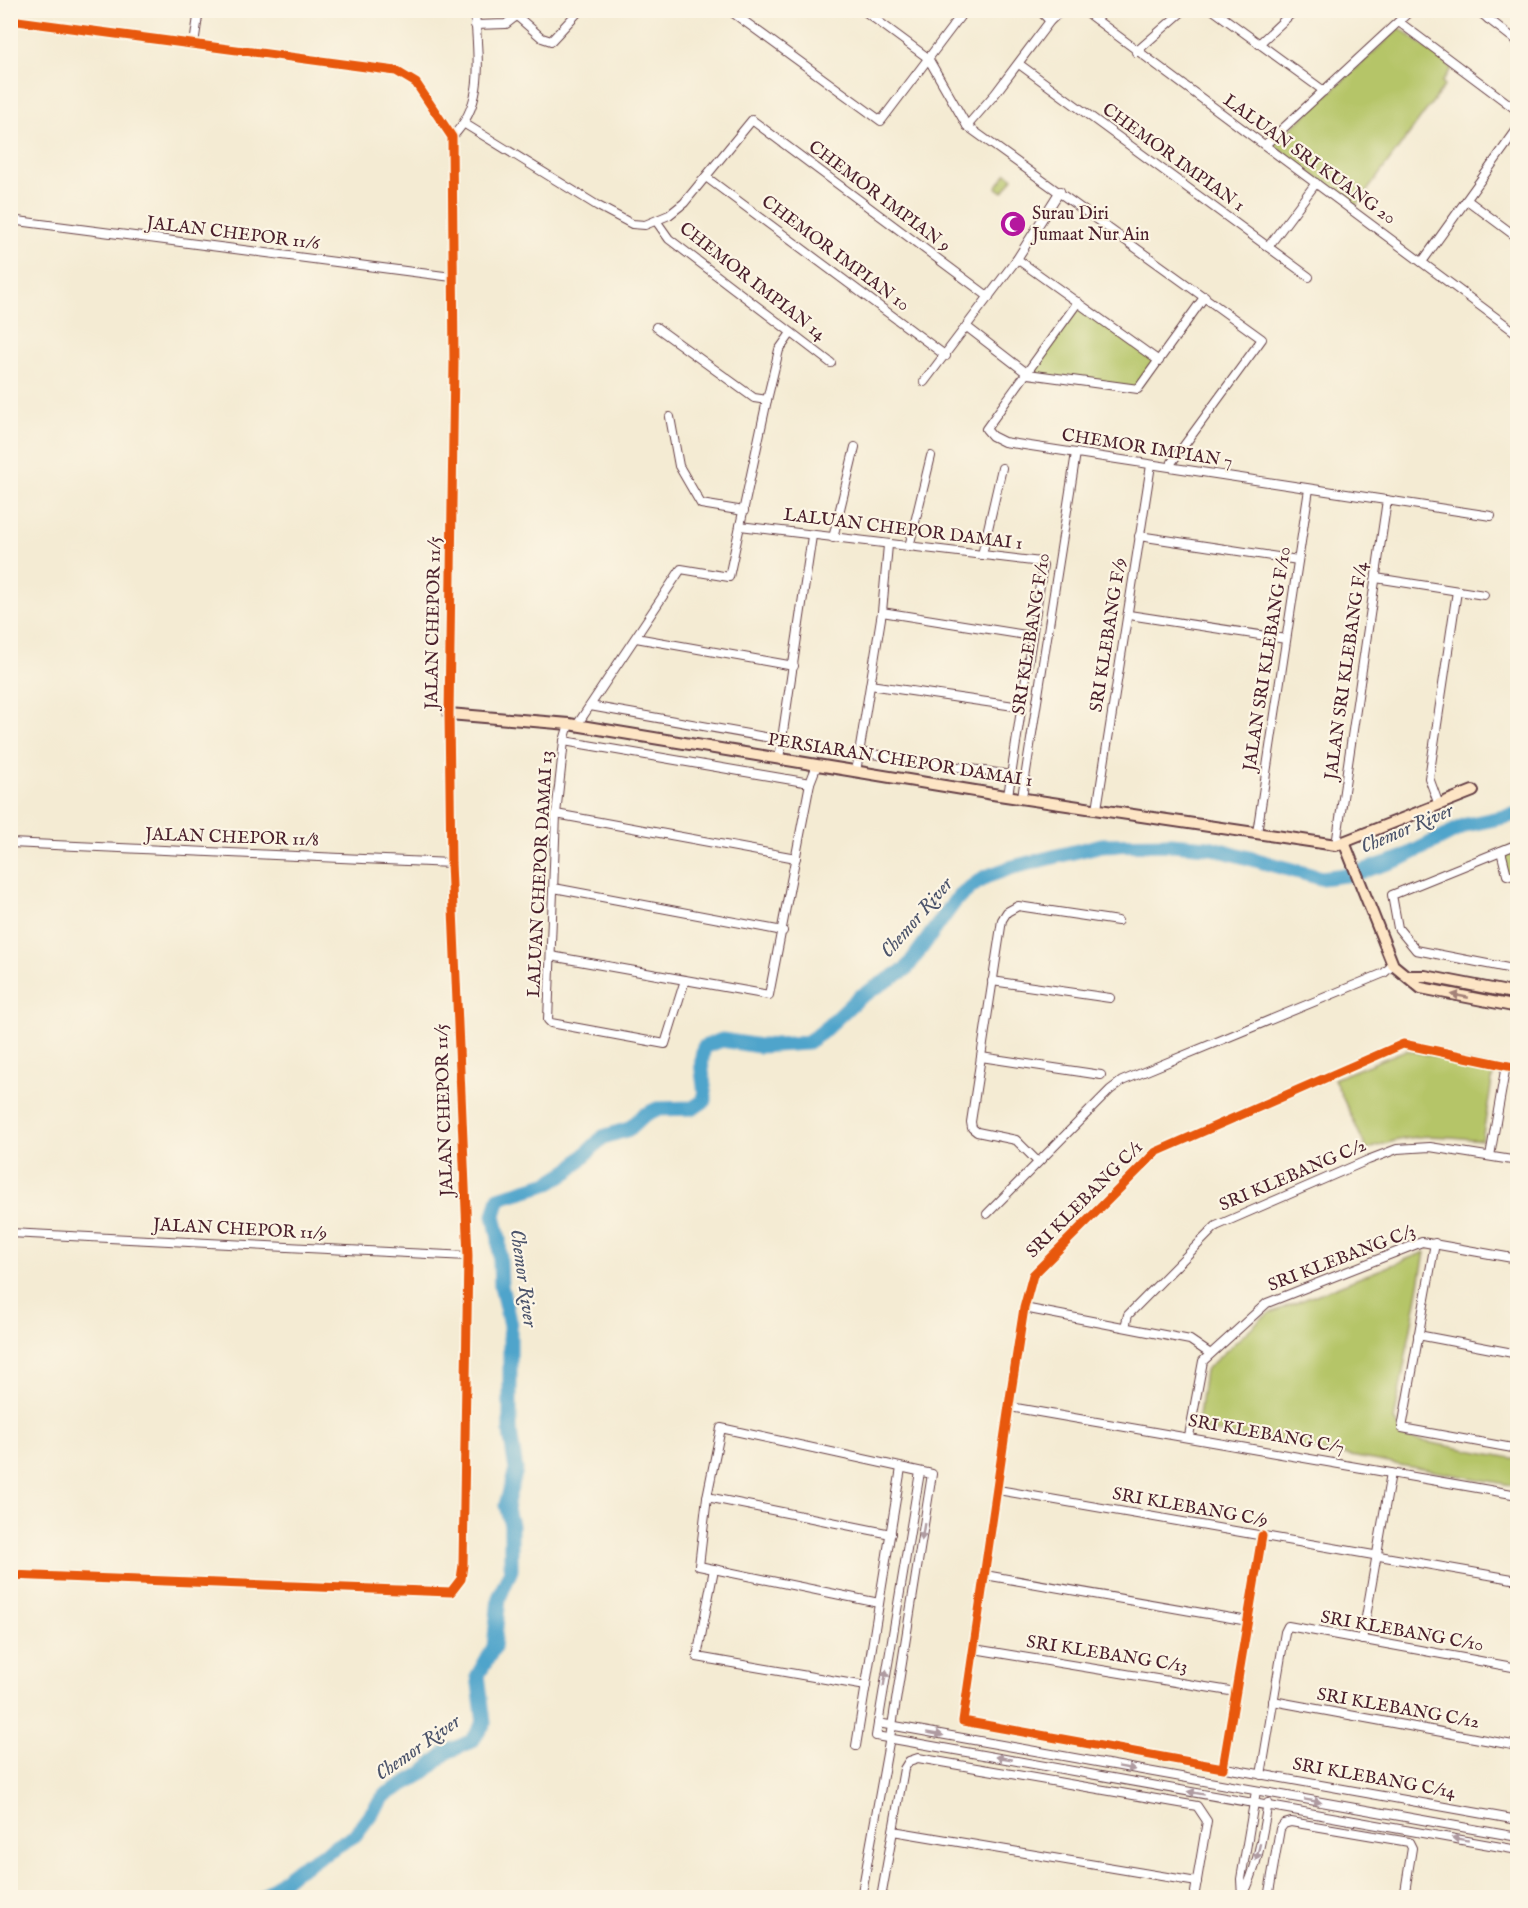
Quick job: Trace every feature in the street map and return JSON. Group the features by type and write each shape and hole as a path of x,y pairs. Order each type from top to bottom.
{"street":[{"path":"194,44 199,10"},
{"path":"10,20 396,71 416,83 452,137 465,124 476,95 475,10"},
{"path":"475,25 506,24 521,14 542,38 551,41 580,10"},
{"path":"729,10 881,121 964,10"},
{"path":"863,10 928,58 967,126 1262,339 1172,462"},
{"path":"1039,10 1050,21"},
{"path":"967,126 1019,64 1050,21 1062,10"},
{"name":"LALUAN SRI KUANG 20","path":"1083,10 1136,52 1518,333"},
{"path":"1136,52 1184,10"},
{"path":"1213,10 1324,91"},
{"path":"1259,44 1295,10"},
{"path":"1265,145 1411,10"},
{"path":"1477,10 1518,42"},
{"path":"1488,19 1494,10"},
{"path":"1399,22 1518,111"},
{"name":"CHEMOR IMPIAN 1","path":"1019,64 1309,277"},
{"name":"CHEMOR IMPIAN 9","path":"706,177 752,120 989,297"},
{"path":"465,124 597,206 632,224 657,222 684,203 706,177"},
{"path":"1422,262 1518,128"},
{"name":"JALAN CHEPOR 11/5","path":"10,1575 443,1593 451,1592 456,1586 463,1565 468,1256 451,862 449,714 453,386 452,137"},
{"name":"CHEMOR IMPIAN 10","path":"706,177 946,356"},
{"path":"1268,247 1316,183"},
{"path":"924,382 946,356 1017,259 1060,191"},
{"path":"1467,200 1518,238"},
{"name":"JALAN CHEPOR 11/6","path":"10,220 452,277"},
{"name":"CHEMOR IMPIAN 14","path":"657,222 669,239 831,363"},
{"path":"1017,259 1159,361"},
{"path":"967,327 1028,374 1138,388 1205,296"},
{"path":"1028,374 1078,302"},
{"path":"656,327 754,398 767,400"},
{"path":"573,725 590,706 681,570 729,578 779,350 791,333"},
{"name":"CHEMOR IMPIAN 7","path":"1028,374 986,429 992,436 1004,442 1491,516"},
{"path":"670,417 679,466 701,504 744,511"},
{"path":"833,538 855,447"},
{"name":"SRI KLEBANG F/10","path":"1022,798 1076,453"},
{"path":"909,547 931,456"},
{"name":"SRI KLEBANG F/9","path":"1097,809 1129,615 1150,465"},
{"path":"982,555 1002,468"},
{"name":"JALAN SRI KLEBANG F/10","path":"1257,833 1309,489"},
{"name":"JALAN SRI KLEBANG F/4","path":"1340,844 1387,500"},
{"name":"LALUAN CHEPOR DAMAI 1","path":"740,526 1038,561 1043,565 1008,796"},
{"path":"779,759 795,666 812,536"},
{"path":"1139,536 1298,560"},
{"path":"856,772 882,612 888,544"},
{"path":"1376,578 1484,595"},
{"path":"1439,805 1429,778 1457,591"},
{"path":"882,612 1032,636"},
{"path":"1129,615 1286,639"},
{"path":"636,638 795,666"},
{"path":"870,685 1021,707"},
{"path":"590,706 782,740"},
{"name":"PERSIARAN CHEPOR DAMAI 1","path":"449,714 573,725 1008,796 1340,844"},
{"name":"LALUAN CHEPOR DAMAI 13","path":"573,725 564,741 556,814 548,1020 551,1023 661,1044 667,1041 685,980"},
{"path":"564,741 810,783"},
{"path":"859,752 1011,775"},
{"path":"551,956 769,995 810,783 817,765"},
{"path":"1473,791 1340,844 1349,859 1393,965 1421,988 1518,1007"},
{"path":"556,814 796,858"},
{"name":"JALAN CHEPOR 11/8","path":"10,843 451,862"},
{"path":"1518,844 1392,895 1398,928 1416,950 1518,969"},
{"path":"1501,851 1507,875 1518,877"},
{"path":"554,888 783,931"},
{"path":"1038,1162 1016,1140 977,1132 972,1128 1002,920 1007,912 1018,906 1118,921"},
{"path":"987,1214 1110,1090 1122,1081 1384,973 1393,965"},
{"path":"1408,976 1425,976 1518,994"},
{"path":"992,981 1110,998"},
{"name":"SRI KLEBANG C/1","path":"1236,1692 1223,1768 963,1721 1024,1308 1032,1275 1156,1152 1403,1044 1518,1068"},
{"path":"981,1057 1101,1075"},
{"path":"1490,1156 1506,1065"},
{"name":"SRI KLEBANG C/2","path":"1125,1327 1128,1315 1216,1226 1397,1149 1430,1147 1518,1161"},
{"name":"JALAN CHEPOR 11/9","path":"10,1233 468,1256"},
{"name":"SRI KLEBANG C/3","path":"1189,1436 1201,1366 1209,1353 1267,1303 1422,1242 1518,1259"},
{"path":"1435,1243 1402,1428 1518,1449"},
{"path":"1024,1308 1190,1340 1209,1353"},
{"path":"1418,1335 1518,1354"},
{"name":"SRI KLEBANG C/7","path":"1010,1407 1189,1436 1518,1495"},
{"path":"861,1898 890,1738 932,1474 721,1428 707,1497 699,1566 879,1603"},
{"path":"856,1746 901,1468"},
{"path":"920,1472 876,1736 1518,1850"},
{"path":"1362,1640 1391,1473"},
{"name":"SRI KLEBANG C/9","path":"998,1490 1518,1580"},
{"path":"707,1497 891,1533"},
{"path":"1236,1692 1262,1536"},
{"path":"714,1569 697,1657 866,1686"},
{"path":"985,1575 1248,1621"},
{"name":"SRI KLEBANG C/10","path":"1273,1701 1288,1626 1518,1668"},
{"name":"SRI KLEBANG C/13","path":"974,1649 1236,1692"},
{"path":"1261,1775 1273,1701"},
{"name":"SRI KLEBANG C/12","path":"1273,1701 1518,1746"},
{"path":"878,1723 1518,1837"},
{"path":"881,1898 904,1769 909,1761 918,1758 1197,1806 1207,1821 1194,1898"},
{"name":"SRI KLEBANG C/14","path":"1225,1768 1518,1820"},
{"path":"1244,1897 1241,1879 1256,1791"},
{"path":"1244,1897 1257,1858 1269,1794"},
{"path":"1268,1898 1280,1829 1284,1824 1291,1822 1412,1844 1404,1898"},
{"path":"893,1831 1197,1882"}],"green space":[{"path":"1400,28 1452,68 1442,82 1445,85 1356,206 1273,145"},
{"path":"1007,173 1013,178 1003,192 996,187"},
{"path":"1078,302 1159,361 1138,389 1028,374"},
{"path":"1517,844 1517,877 1507,875 1501,851"},
{"path":"1406,1050 1494,1069 1482,1140 1423,1136 1397,1140 1367,1150 1334,1079"},
{"path":"1425,1252 1394,1420 1405,1438 1517,1459 1517,1486 1206,1430 1198,1423 1205,1370 1261,1319 1270,1313"}],"waterway":[{"name":"Chemor River","path":"263,1898 293,1872 355,1835 385,1795 422,1774 447,1752 472,1741 484,1723 478,1675 494,1647 499,1598 511,1570 511,1525 506,1505 516,1470 510,1432 510,1325 501,1286 499,1239 494,1215 499,1198 549,1183 570,1170 603,1137 629,1129 644,1115 657,1109 693,1108 705,1100 702,1067 704,1047 722,1040 759,1046 806,1043 821,1033 858,998 906,969 955,901 985,877 1013,867 1102,845 1171,844 1209,847 1321,878 1353,874 1400,859 1466,825 1518,814"}],"cycle path":[{"path":"10,20 396,71 416,83 452,137 454,363 449,714 451,863 468,1256 463,1565 461,1579 451,1592 10,1575"},
{"path":"1262,1536 1223,1768 963,1721 1024,1308 1033,1275 1156,1152 1403,1044 1518,1068"}],"place":[{"name":"Surau Diri Jumaat Nur Ain","path":"1013,224"}]}
